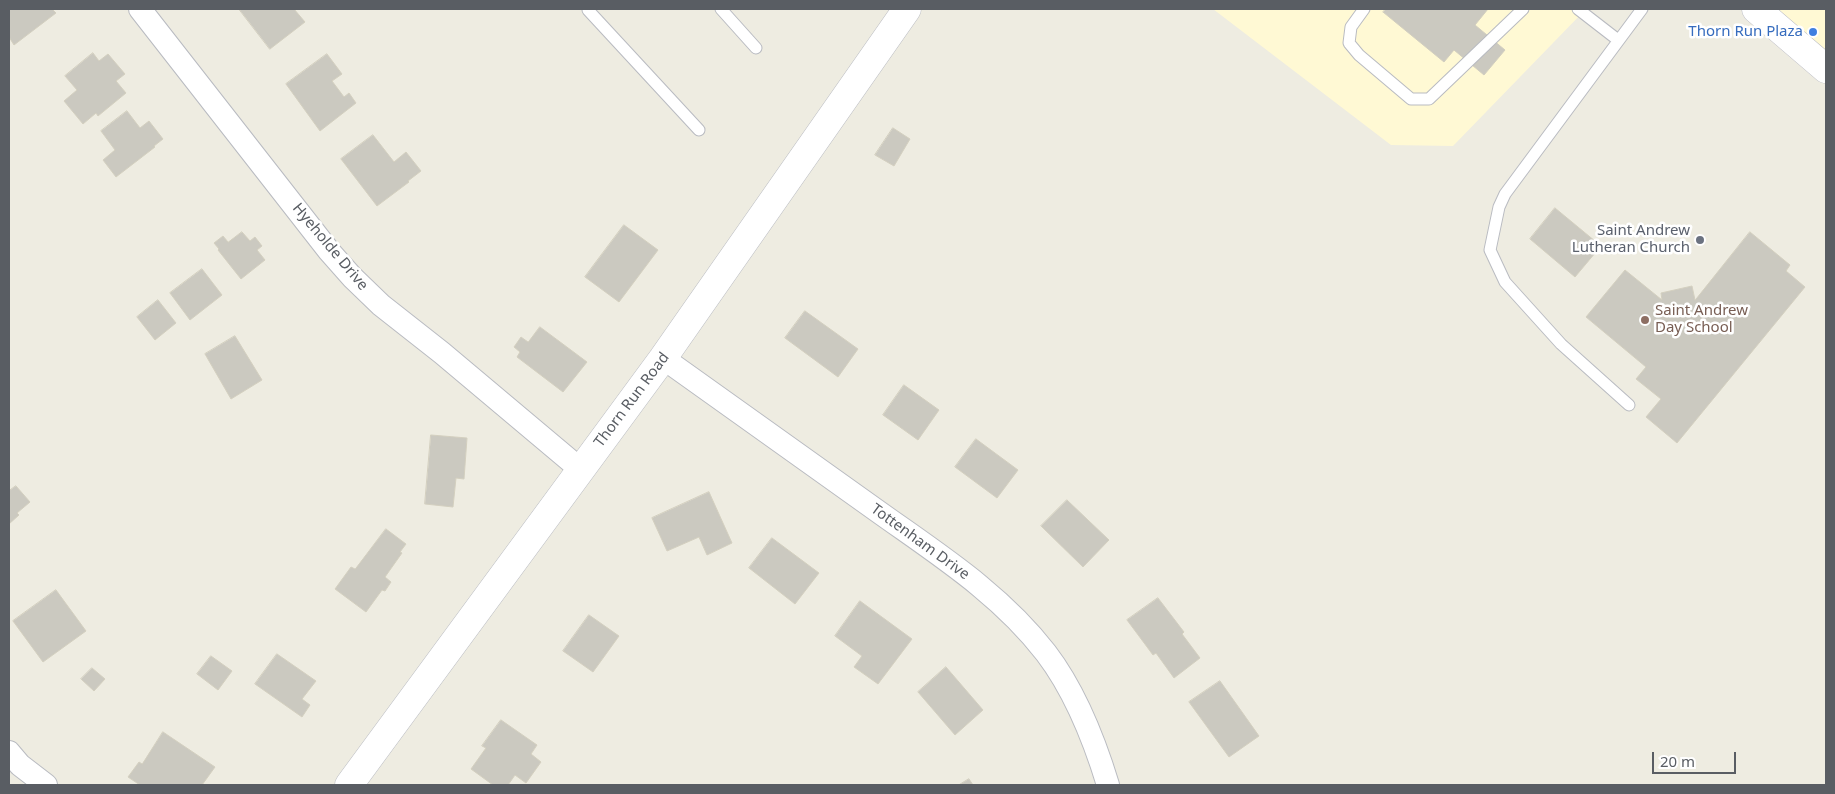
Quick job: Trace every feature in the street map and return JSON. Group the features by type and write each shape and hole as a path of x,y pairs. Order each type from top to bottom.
{"street":[{"name":"Hyeholde Drive","path":"140,9 329,251 352,276 381,304 580,470"},
{"name":"Thorn Run Road","path":"351,785 663,358 907,9"},
{"path":"1756,9 1826,69"},
{"name":"Tottenham Drive","path":"663,358 934,552 1006,607 1028,630 1062,675 1082,717 1108,785"},
{"path":"9,752 20,765 46,785"}],"lane":[{"path":"589,9 699,130"},
{"path":"721,9 756,48"},
{"path":"1364,9 1351,27 1349,43 1359,55 1411,99 1429,99 1523,9"},
{"path":"1578,9 1618,40"},
{"path":"1629,405 1561,344 1505,282 1490,250 1499,207 1505,194 1604,63 1618,40 1642,9"}],"shaded area":[{"path":"1213,9 1586,9 1453,146 1391,145"},
{"name":"Thorn Run Plaza","path":"1772,9 1826,9 1826,56"}],"building":[{"path":"9,9 52,9 56,13 14,45 9,37"},
{"path":"239,9 294,9 305,22 270,49"},
{"path":"1386,9 1488,9 1475,25 1505,50 1484,75 1454,50 1444,62 1383,12"},
{"path":"93,53 99,61 108,54 125,74 116,81 126,93 98,116 96,113 83,124 64,101 77,90 65,76"},
{"path":"327,54 342,74 332,81 344,97 349,93 356,103 320,131 286,84"},
{"path":"127,111 140,128 149,121 163,139 116,177 103,160 115,150 101,131"},
{"path":"893,128 910,139 894,166 875,155"},
{"path":"373,135 394,162 406,152 421,171 377,206 341,159"},
{"path":"1555,208 1601,246 1575,277 1530,239"},
{"path":"624,225 658,250 619,302 585,277"},
{"path":"242,232 250,241 255,237 262,246 257,250 265,260 241,279 214,243 223,236 228,242"},
{"path":"1750,232 1790,265 1786,271 1805,287 1677,443 1646,417 1661,399 1636,379 1646,367 1586,317 1625,270 1662,300 1661,293 1692,286 1695,300"},
{"path":"202,269 222,295 190,320 170,293"},
{"path":"158,300 176,323 155,340 137,317"},
{"path":"805,311 858,349 838,377 785,338"},
{"path":"540,327 587,362 563,392 517,357 520,352 514,347 521,337 528,342"},
{"path":"235,336 262,380 231,399 205,354"},
{"path":"904,385 939,410 918,440 883,415"},
{"path":"431,435 467,438 464,479 456,478 453,507 425,504"},
{"path":"976,439 1018,470 997,498 955,467"},
{"path":"16,486 30,502 17,513 19,515 9,524 9,491"},
{"path":"709,492 732,543 707,555 699,537 667,551 652,518"},
{"path":"1067,500 1109,540 1083,567 1041,526"},
{"path":"386,529 406,544 385,577 391,582 385,591 382,590 366,612 335,589 351,567 355,569"},
{"path":"772,538 819,573 795,604 749,568"},
{"path":"56,590 86,631 43,662 13,621"},
{"path":"1158,598 1184,632 1182,634 1200,658 1174,678 1156,653 1153,655 1127,620"},
{"path":"860,601 912,639 878,684 854,667 862,656 835,636"},
{"path":"589,615 619,636 593,672 563,651"},
{"path":"277,654 316,681 302,699 310,705 302,717 255,684"},
{"path":"211,656 232,671 218,690 197,674"},
{"path":"946,667 983,710 955,735 918,692"},
{"path":"92,668 105,679 94,691 81,679"},
{"path":"1220,681 1259,736 1229,757 1189,702"},
{"path":"501,720 537,745 531,754 541,762 526,783 515,775 508,785 493,785 471,769 486,748 482,746"},
{"path":"163,732 215,767 202,785 140,785 128,777 139,762 142,764"},
{"path":"969,779 973,785 959,785"}],"place":[{"name":"Thorn Run Plaza","path":"1813,32"},
{"name":"Saint Andrew Lutheran Church","path":"1700,240"},
{"name":"Saint Andrew Day School","path":"1645,320"}]}
